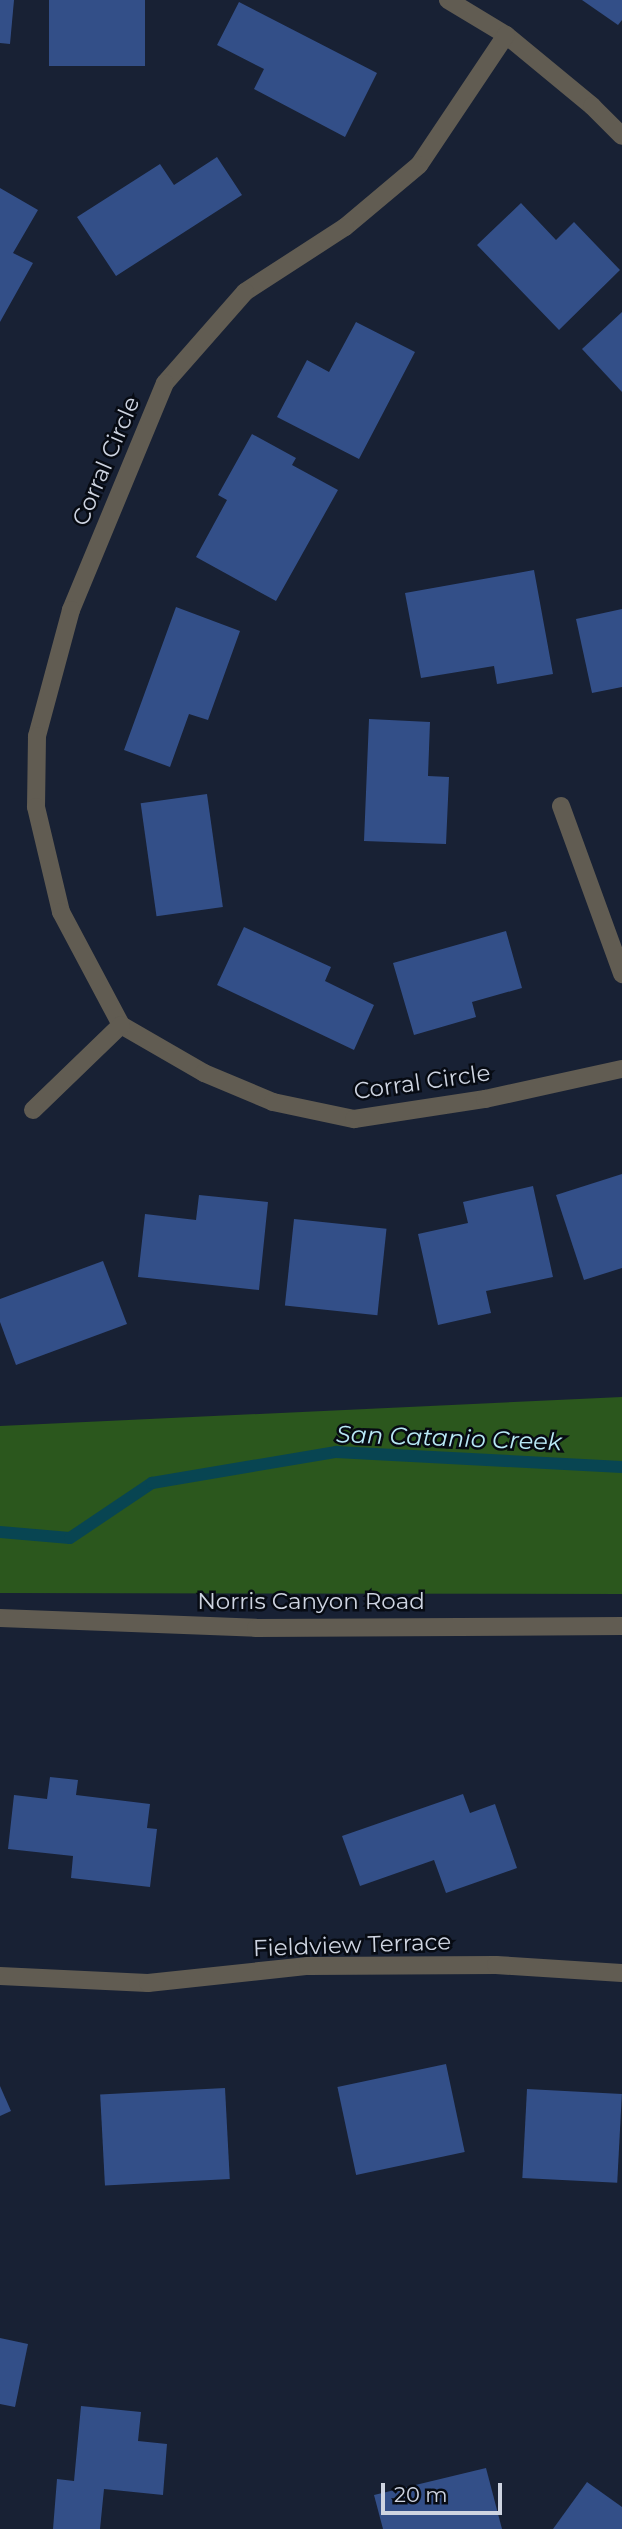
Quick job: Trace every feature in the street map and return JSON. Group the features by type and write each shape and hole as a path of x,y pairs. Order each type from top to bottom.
{"street":[{"path":"448,0 506,35 592,106 622,136"},
{"name":"Corral Circle","path":"506,35 419,165 345,228 245,292 165,383 71,610 37,736 36,807 61,912 121,1025 204,1073 273,1102 354,1119 485,1099 622,1069"},
{"path":"561,806 622,974"},
{"path":"33,1110 121,1025"},
{"name":"Norris Canyon Road","path":"0,1618 256,1628 622,1626"},
{"name":"Fieldview Terrace","path":"0,1976 148,1983 308,1966 496,1965 622,1973"}],"green space":[{"path":"622,1397 622,1594 0,1593 0,1426"}],"building":[{"path":"0,0 14,0 10,44 0,43"},
{"path":"49,0 145,0 145,66 49,66"},
{"path":"582,0 622,0 622,20 618,25"},
{"path":"239,2 377,73 345,137 254,89 264,69 217,45"},
{"path":"217,157 242,195 116,276 77,217 160,164 174,185"},
{"path":"0,188 38,210 13,253 33,263 0,322"},
{"path":"521,203 556,240 574,222 620,270 559,330 477,245"},
{"path":"622,312 622,392 582,349"},
{"path":"356,322 415,352 359,459 277,417 307,360 329,372"},
{"path":"252,434 296,458 292,465 338,490 276,601 196,557 227,500 218,495"},
{"path":"534,570 553,674 497,684 494,666 421,678 405,593"},
{"path":"176,607 240,631 208,720 189,714 170,767 124,750"},
{"path":"622,609 622,687 592,693 576,619"},
{"path":"369,719 430,722 428,776 449,777 446,844 364,841"},
{"path":"207,794 223,907 157,916 141,803"},
{"path":"244,927 331,967 325,981 374,1005 354,1050 217,985"},
{"path":"506,931 522,988 472,1002 476,1017 414,1035 393,963"},
{"path":"622,1174 622,1268 584,1280 556,1195"},
{"path":"533,1186 553,1277 486,1291 491,1313 438,1325 418,1234 468,1223 463,1202"},
{"path":"199,1195 268,1202 259,1290 138,1277 145,1214 196,1220"},
{"path":"294,1219 386,1229 377,1315 285,1306"},
{"path":"103,1261 127,1324 16,1365 0,1322 0,1299"},
{"path":"50,1777 78,1780 76,1795 150,1804 147,1828 157,1829 150,1887 71,1878 73,1856 8,1849 14,1795 47,1799"},
{"path":"463,1794 470,1813 495,1804 517,1868 446,1893 434,1860 360,1886 342,1836"},
{"path":"446,2064 465,2152 356,2175 337,2087"},
{"path":"0,2086 11,2111 0,2116"},
{"path":"225,2088 230,2179 105,2185 100,2095"},
{"path":"527,2089 622,2094 617,2183 522,2178"},
{"path":"0,2338 28,2344 15,2407 0,2404"},
{"path":"81,2406 141,2412 138,2441 167,2444 163,2495 104,2489 100,2529 53,2529 57,2479 74,2481"},
{"path":"486,2468 502,2529 383,2529 374,2495"},
{"path":"587,2482 622,2507 622,2529 553,2529"}],"waterway":[{"name":"San Catanio Creek","path":"0,1532 70,1538 152,1483 336,1452 622,1467"}]}
